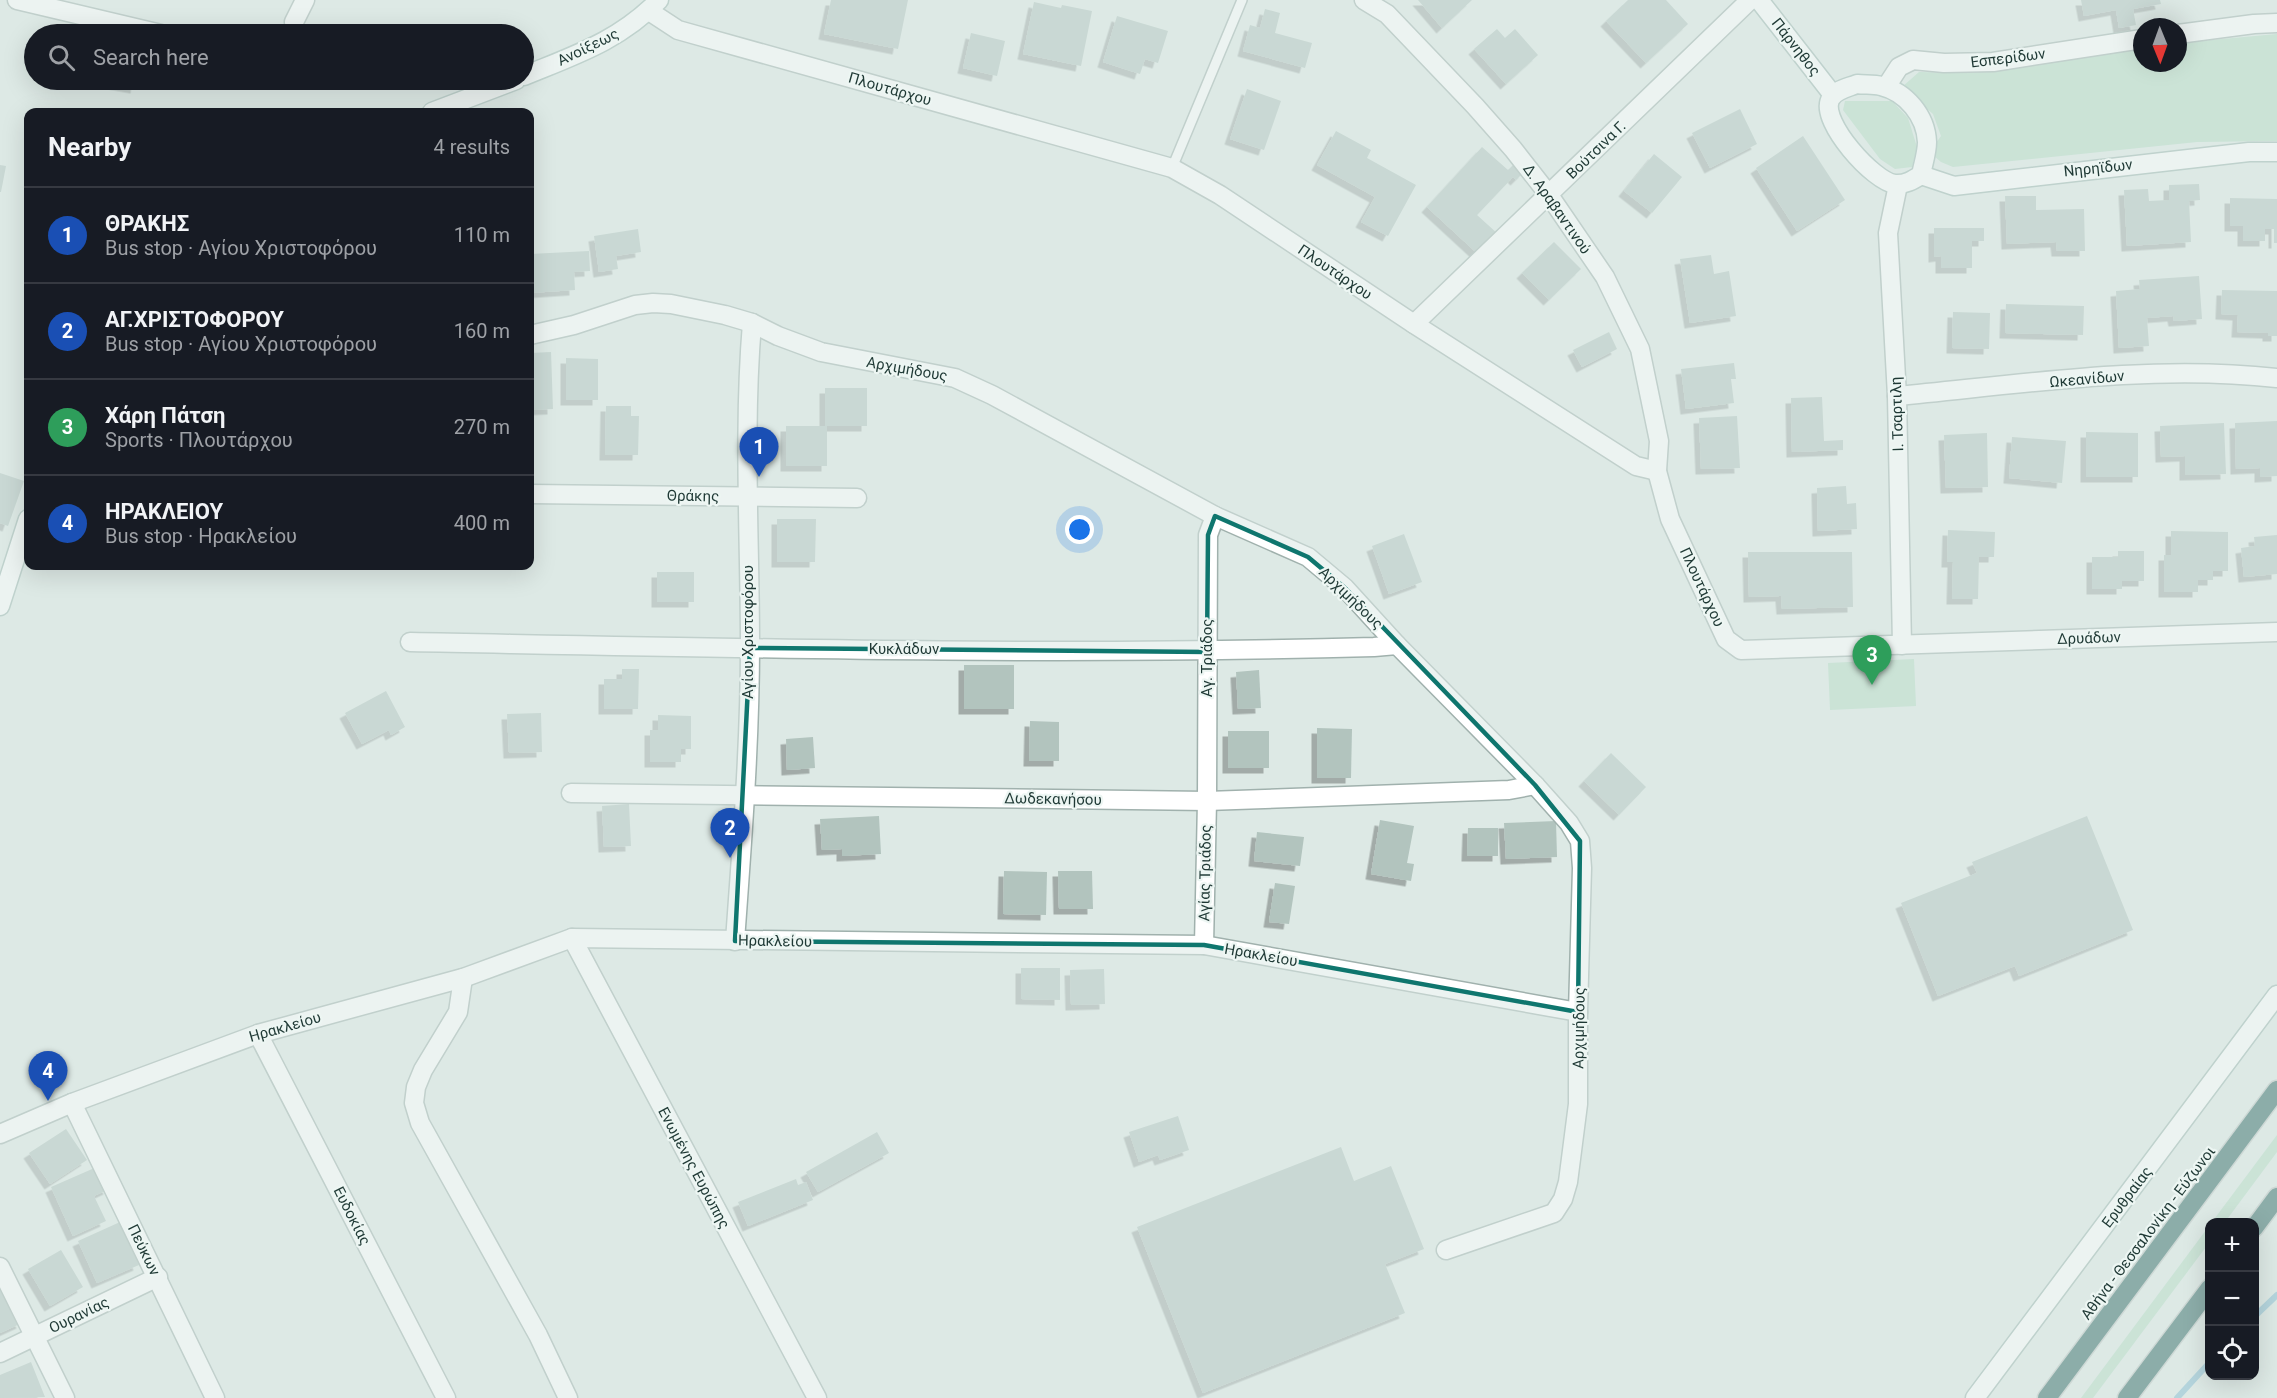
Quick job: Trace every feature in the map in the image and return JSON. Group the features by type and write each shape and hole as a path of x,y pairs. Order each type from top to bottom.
{"highway":[{"name":"Αθήνα - Θεσσαλονίκη - Εύζωνοι","path":"2047,1398 2277,1090"},
{"path":"2259,1220 2277,1197"},
{"path":"2127,1398 2205,1295"}],"street":[{"path":"17,0 119,24"},
{"path":"294,22 305,0"},
{"name":"Δ. Αραβαντινού","path":"1364,0 1387,14 1468,98 1526,164 1605,277 1640,349 1659,441 1657,471"},
{"name":"Βούτσινα Γ.","path":"1414,324 1750,0"},
{"name":"Πάρνηθος","path":"1759,0 1833,95"},
{"name":"Πλουτάρχου","path":"654,5 678,30 1172,168 1220,195 1414,324 1636,466 1657,471 1670,519 1726,639 1741,650 1902,645"},
{"name":"Ανοίξεως","path":"534,72 604,43 654,5"},
{"path":"2187,33 2277,23"},
{"name":"Εσπερίδων","path":"1886,87 1899,67 1912,60 1944,63 1993,62 2133,40"},
{"path":"1857,84 1886,87 1903,96 1919,114 1927,138 1927,150 1921,175 1898,185 1881,179 1848,146 1830,115 1828,106 1833,95 1857,84"},
{"path":"442,108 490,90"},
{"name":"Νηρηϊδων","path":"1921,175 1954,186 2237,153 2277,152"},
{"name":"Ι. Τσαρτιλη","path":"1898,185 1888,233 1897,396 1902,645"},
{"name":"Αρχιμήδους","path":"534,334 574,325 634,304 671,304 752,323 778,336 821,352 955,378 1003,400 1215,516 1308,557 1345,588 1397,645 1535,785 1569,823 1580,841 1582,868 1578,1104 1568,1182 1563,1199 1554,1213 1446,1250"},
{"name":"Αγίου Χριστοφόρου","path":"735,941 745,796 750,648 748,497 752,323"},
{"name":"Ωκεανίδων","path":"1897,396 2161,372 2246,374 2277,378"},
{"name":"Θράκης","path":"534,494 857,498"},
{"name":"Αγ. Τριάδος","path":"1207,801 1208,535 1215,516"},
{"path":"0,606 24,531"},
{"name":"Δρυάδων","path":"1902,645 2277,632"},
{"name":"Κυκλάδων","path":"410,642 1208,652 1397,645"},
{"name":"Δωδεκανήσου","path":"571,793 1207,801 1509,790 1535,785"},
{"name":"Αγίας Τριάδος","path":"1204,945 1207,801"},
{"name":"Ηρακλείου","path":"0,1134 72,1103 258,1034 463,978 572,938 1204,945 1578,1012"},
{"name":"Ενωμένης Ευρώπης","path":"572,938 817,1398"},
{"path":"463,978 458,1012 423,1070 416,1087 414,1103 420,1123 538,1335 568,1398"},
{"name":"Ερυθραίας","path":"1975,1398 2277,995"},
{"name":"Ευδοκίας","path":"258,1034 446,1398"},
{"name":"Πεύκων","path":"72,1103 215,1398"},
{"path":"0,1267 65,1398"},
{"name":"Ουρανίας","path":"0,1353 158,1277"}],"lane":[{"path":"1172,168 1242,0"}],"highlighted area":[{"path":"1215,516 1308,557 1345,588 1535,785 1580,841 1578,1012 1204,945 735,941 750,648 1207,652 1208,535"}],"green space":[{"path":"2277,34 2277,141 2197,142 1953,167 1934,156 1936,143 1941,136 1933,114 1902,87 1919,72 1972,73 2133,49 2133,72 2187,72 2187,42"},
{"path":"1845,101 1892,101 1908,118 1917,147 1912,167 1895,169 1880,159 1843,110"},
{"path":"1914,659 1916,706 1830,710 1828,663"},
{"path":"2277,1135 2277,1152 2228,1218 2215,1218"},
{"path":"2205,1231 2205,1248 2093,1398 2081,1398"}],"building":[{"path":"831,0 908,0 898,49 824,34"},
{"path":"1418,0 1472,0 1442,28"},
{"path":"1628,0 1666,0 1688,24 1646,63 1606,21"},
{"path":"2081,0 2160,0 2161,4 2133,9 2133,26 2119,28 2116,10 2084,16"},
{"path":"1034,2 1092,11 1081,66 1023,54"},
{"path":"1265,9 1280,13 1275,33 1312,43 1305,68 1243,51 1250,25 1260,28"},
{"path":"1117,16 1168,31 1158,63 1145,59 1140,74 1103,62"},
{"path":"1497,29 1505,38 1515,29 1538,55 1506,84 1474,49"},
{"path":"971,33 1005,41 997,76 963,68"},
{"path":"1247,89 1281,101 1264,150 1230,139"},
{"path":"1740,109 1757,144 1710,168 1692,133"},
{"path":"1336,131 1371,150 1367,158 1416,185 1388,236 1361,222 1375,197 1317,165"},
{"path":"1803,136 1845,200 1797,231 1756,168"},
{"path":"1482,147 1508,170 1514,164 1524,172 1516,180 1513,177 1477,215 1498,234 1479,255 1427,207"},
{"path":"1654,154 1682,177 1652,213 1624,191"},
{"path":"0,165 6,166 1,192 0,192"},
{"path":"2199,184 2200,200 2189,201 2191,242 2127,246 2124,190 2148,189 2149,201 2169,200 2169,185"},
{"path":"2005,196 2036,196 2036,210 2084,209 2085,251 2057,251 2056,242 2007,244"},
{"path":"2230,198 2277,199 2277,243 2274,243 2274,229 2265,229 2265,241 2243,241 2243,226 2230,226"},
{"path":"1934,228 1984,228 1984,241 1972,241 1972,268 1941,268 1941,256 1934,257"},
{"path":"638,229 641,252 616,256 618,269 599,272 594,236"},
{"path":"1554,242 1581,269 1549,300 1522,273"},
{"path":"589,251 590,271 574,272 575,290 534,293 534,254"},
{"path":"1711,255 1714,274 1729,271 1736,316 1690,323 1680,259"},
{"path":"2199,276 2202,319 2174,321 2173,316 2147,318 2149,346 2119,348 2116,291 2140,289 2139,280"},
{"path":"2222,290 2277,291 2277,336 2268,336 2268,333 2237,332 2238,315 2221,314"},
{"path":"2006,304 2084,306 2083,335 2005,333"},
{"path":"1953,312 1990,313 1989,349 1952,348"},
{"path":"1609,332 1617,349 1582,367 1573,350"},
{"path":"551,352 553,409 534,410 534,353"},
{"path":"566,358 598,359 598,400 566,400"},
{"path":"1734,363 1736,379 1731,379 1734,403 1686,409 1681,369"},
{"path":"825,388 867,388 867,426 825,426"},
{"path":"1822,397 1824,441 1843,440 1843,450 1792,452 1791,398"},
{"path":"606,406 631,406 631,416 639,416 638,455 605,455"},
{"path":"1737,416 1740,468 1701,469 1699,418"},
{"path":"2277,421 2277,476 2260,477 2260,468 2236,469 2235,423"},
{"path":"2224,423 2226,474 2185,475 2185,456 2161,457 2160,426"},
{"path":"786,426 827,426 827,466 786,466"},
{"path":"2086,432 2138,433 2138,477 2086,477"},
{"path":"1987,433 1988,487 1946,488 1944,435"},
{"path":"2012,437 2066,441 2062,483 2009,478"},
{"path":"0,473 24,481 8,526 0,523"},
{"path":"1846,486 1847,504 1856,503 1857,529 1818,531 1817,488"},
{"path":"777,519 816,519 815,562 777,562"},
{"path":"1948,530 1995,532 1994,557 1979,557 1978,599 1952,599 1953,562 1947,562"},
{"path":"2171,531 2228,532 2228,571 2213,571 2213,580 2198,580 2198,592 2164,592 2164,555 2171,555"},
{"path":"1404,534 1422,582 1389,594 1372,546"},
{"path":"2277,535 2277,574 2244,577 2241,548 2255,546 2254,537"},
{"path":"2118,551 2144,551 2144,581 2122,581 2122,589 2092,589 2092,557 2118,557"},
{"path":"1748,552 1852,552 1853,607 1782,609 1781,596 1749,597"},
{"path":"657,572 694,572 694,602 657,602"},
{"path":"964,665 1014,665 1014,709 964,709"},
{"path":"622,669 639,669 638,709 604,709 604,679 622,679"},
{"path":"1259,670 1261,708 1238,709 1236,672"},
{"path":"386,691 405,727 391,735 389,730 362,744 345,713"},
{"path":"541,713 542,752 509,753 507,714"},
{"path":"658,715 691,716 691,749 681,749 681,762 650,762 650,730 658,730"},
{"path":"1030,721 1059,722 1059,761 1029,761"},
{"path":"1317,728 1352,729 1351,778 1317,778"},
{"path":"1228,731 1269,731 1269,768 1228,768"},
{"path":"813,737 815,768 787,770 786,739"},
{"path":"1611,753 1646,787 1619,815 1584,781"},
{"path":"629,804 631,846 604,847 602,806"},
{"path":"879,816 881,854 842,856 842,849 822,850 820,819"},
{"path":"2087,816 2133,930 2019,976 2015,966 1938,996 1901,903 1977,873 1972,862"},
{"path":"1380,820 1414,826 1407,863 1414,864 1411,881 1371,874"},
{"path":"1556,821 1557,857 1506,859 1504,823"},
{"path":"1468,828 1498,828 1498,856 1467,856"},
{"path":"1257,832 1304,837 1300,866 1254,861"},
{"path":"1004,871 1047,872 1046,915 1003,914"},
{"path":"1058,871 1092,871 1093,909 1059,909"},
{"path":"1275,883 1295,886 1289,924 1269,922"},
{"path":"1021,968 1060,968 1060,1000 1021,999"},
{"path":"1104,969 1105,1004 1071,1005 1070,970"},
{"path":"1178,1116 1189,1150 1160,1160 1158,1155 1139,1162 1129,1132"},
{"path":"66,1129 87,1160 50,1184 29,1153"},
{"path":"877,1132 889,1153 818,1192 806,1172"},
{"path":"1341,1147 1354,1181 1391,1166 1424,1249 1385,1264 1405,1313 1203,1393 1137,1227"},
{"path":"99,1166 109,1189 94,1196 106,1221 73,1236 51,1187"},
{"path":"796,1179 798,1185 806,1182 813,1200 748,1226 738,1202"},
{"path":"120,1222 139,1265 97,1283 78,1241"},
{"path":"61,1250 83,1287 50,1306 28,1269"},
{"path":"0,1280 22,1323 0,1333"},
{"path":"31,1362 45,1397 0,1398 0,1375"}],"waterway":[{"path":"2259,1312 2277,1295"},
{"path":"2177,1398 2205,1367"}],"place":[{"name":"ΘΡΑΚΗΣ","path":"759,477"},
{"name":"Χάρη Πάτση","path":"1872,685"},
{"name":"ΑΓ.ΧΡΙΣΤΟΦΟΡΟΥ","path":"730,858"},
{"name":"ΗΡΑΚΛΕΙΟΥ","path":"48,1101"}]}
